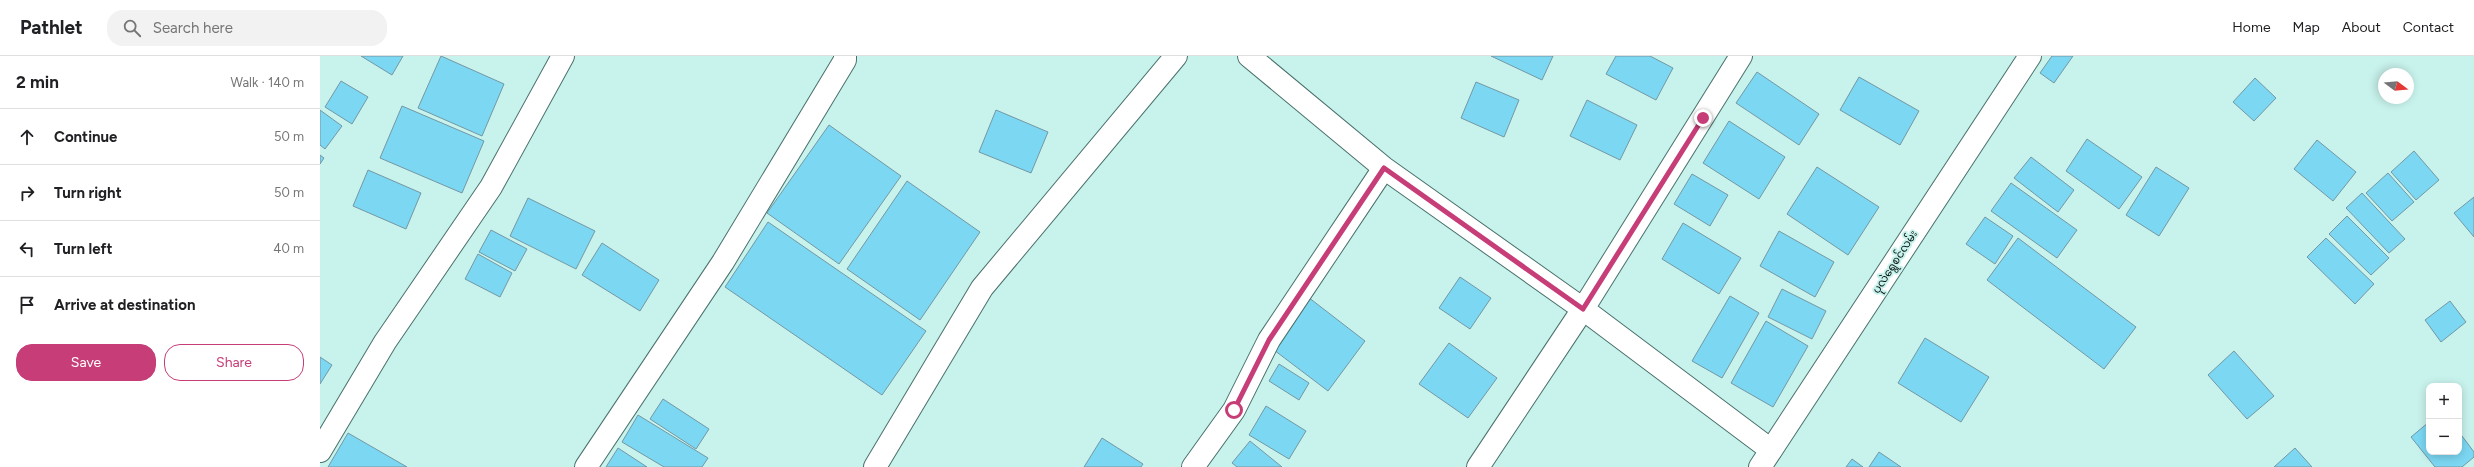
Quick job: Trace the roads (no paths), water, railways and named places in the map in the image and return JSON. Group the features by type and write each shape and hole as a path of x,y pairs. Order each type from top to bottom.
{"street":[{"path":"320,451 385,342 492,187 563,56"},
{"path":"586,467 723,262 845,60 845,56"},
{"path":"875,467 982,288 1176,56"},
{"path":"1249,56 1384,168 1583,309 1766,459"},
{"path":"1478,467 1583,309 1741,56"},
{"name":"ပုလဲရွေစင်လမ်း","path":"1766,459 2030,56"},
{"path":"1193,467 1234,410 1269,340 1384,168"}]}
